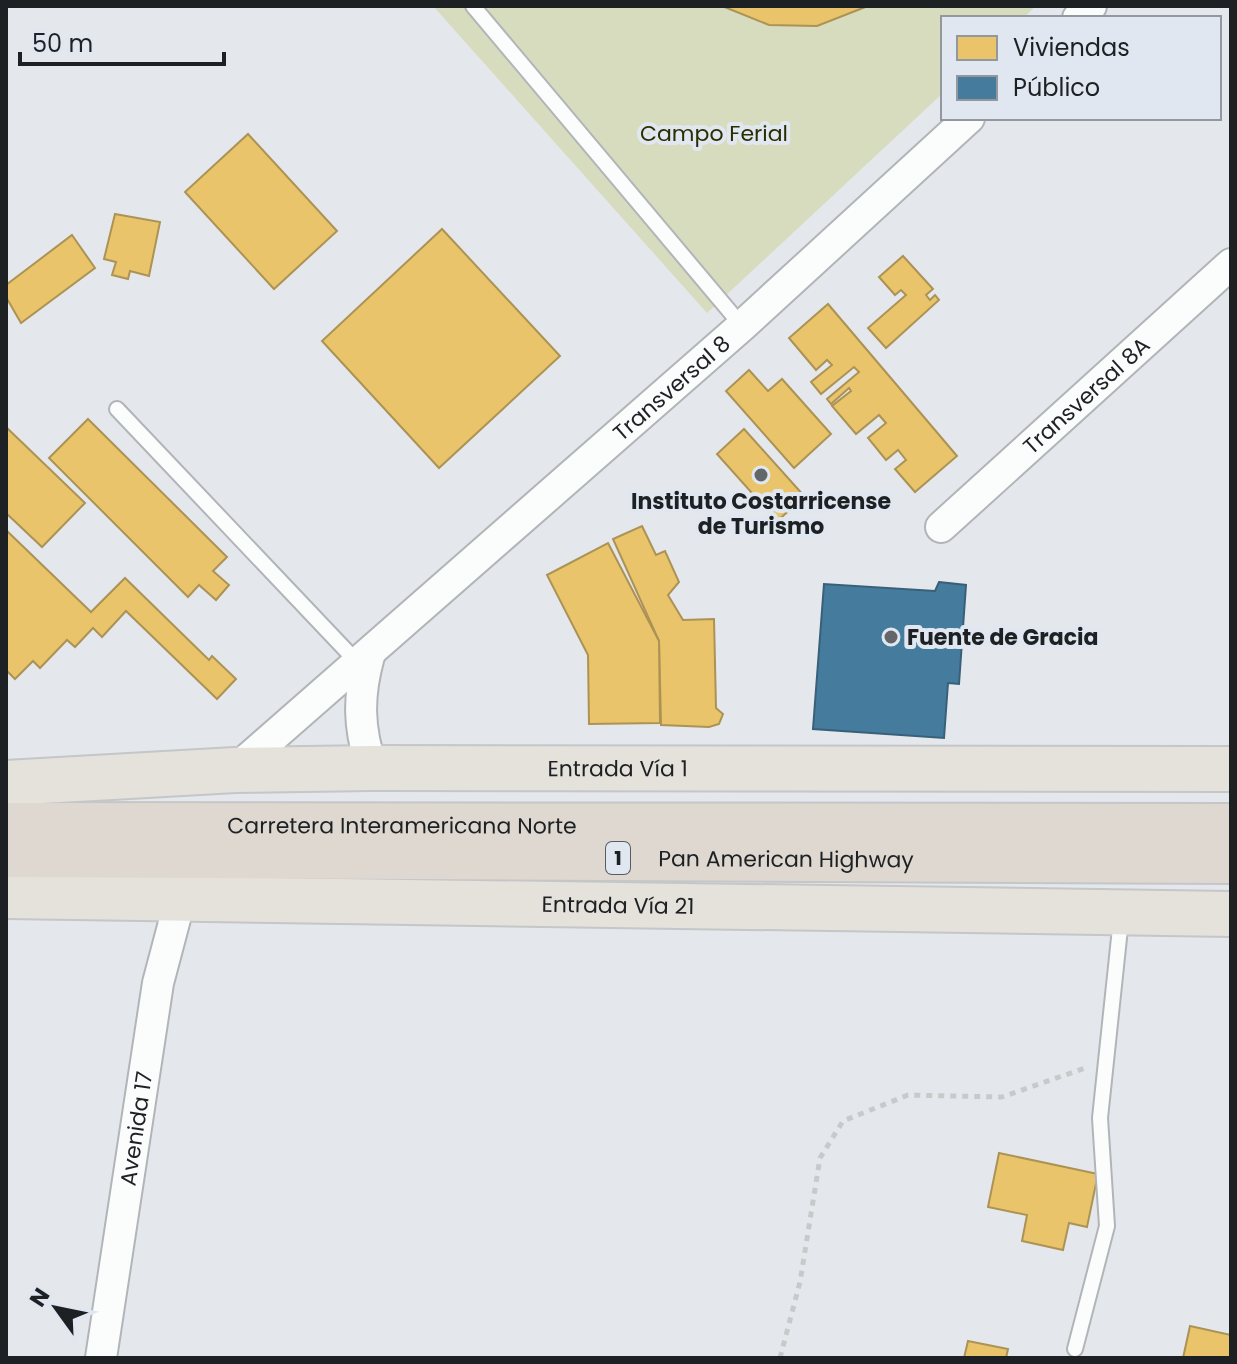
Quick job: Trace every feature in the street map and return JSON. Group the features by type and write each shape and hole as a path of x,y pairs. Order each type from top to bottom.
{"highway":[{"name":"Carretera Interamericana Norte","path":"6,825 1231,826"},
{"name":"Pan American Highway","path":"6,855 1231,861"}],"main road":[{"name":"Entrada Vía 1","path":"6,783 235,770 372,768 1231,769"},
{"name":"Entrada Vía 21","path":"6,896 1231,914"}],"street":[{"name":"Transversal 8","path":"235,770 742,326 967,120"},
{"name":"Transversal 8A","path":"941,527 1226,277"},
{"path":"364,659 359,712 363,740 372,768"},
{"name":"Avenida 17","path":"101,1358 158,983 180,900"}],"lane":[{"path":"473,6 742,326"},
{"path":"117,409 364,659"},
{"path":"1075,1349 1107,1226 1100,1118 1121,914"}],"path":[{"path":"780,1358 800,1282 820,1158 843,1121 908,1095 1002,1097 1105,1060"}],"green space":[{"name":"Campo Ferial","path":"433,6 1036,6 1025,16 941,16 941,95 707,313"}],"building: Viviendas":[{"path":"722,6 868,6 817,26 769,25"},
{"path":"248,134 337,231 274,289 185,192"},
{"path":"115,214 160,222 149,276 130,271 128,279 112,275 116,262 104,259"},
{"path":"442,229 560,356 439,468 322,341"},
{"path":"72,235 95,268 21,323 6,297 6,285"},
{"path":"903,256 933,289 926,295 930,300 935,295 939,300 886,348 868,328 906,295 901,290 895,295 879,277"},
{"path":"828,304 957,456 915,492 895,469 906,460 898,450 886,460 868,438 886,423 879,415 856,434 832,406 851,391 849,388 831,404 827,399 859,372 854,367 821,394 811,382 832,365 827,360 816,370 789,338"},
{"path":"749,370 768,391 782,379 831,434 794,468 726,391"},
{"path":"88,419 227,557 213,571 229,585 216,600 199,585 188,597 49,458"},
{"path":"6,427 85,503 42,547 6,513"},
{"name":"Instituto Costarricense de Turismo","path":"744,429 805,497 777,521 717,454"},
{"path":"642,526 656,555 665,551 679,582 668,595 683,620 714,619 716,708 723,714 719,724 709,727 661,725 659,641 613,539"},
{"path":"6,530 91,612 125,578 209,660 212,656 236,679 217,699 126,611 102,637 93,628 75,647 67,640 40,668 33,661 15,679 6,670"},
{"path":"608,543 659,641 660,723 589,724 588,655 547,575"},
{"path":"999,1153 1098,1174 1087,1227 1069,1223 1063,1250 1022,1241 1027,1215 988,1207"},
{"path":"1190,1326 1231,1335 1231,1358 1183,1358"},
{"path":"968,1341 1008,1349 1006,1358 964,1358"}],"building: Público":[{"name":"Fuente de Gracia","path":"939,582 966,585 959,684 948,683 944,738 813,729 824,584 935,591"}],"place":[{"name":"Instituto Costarricense de Turismo","path":"761,475"},
{"name":"Fuente de Gracia","path":"891,637"}]}
